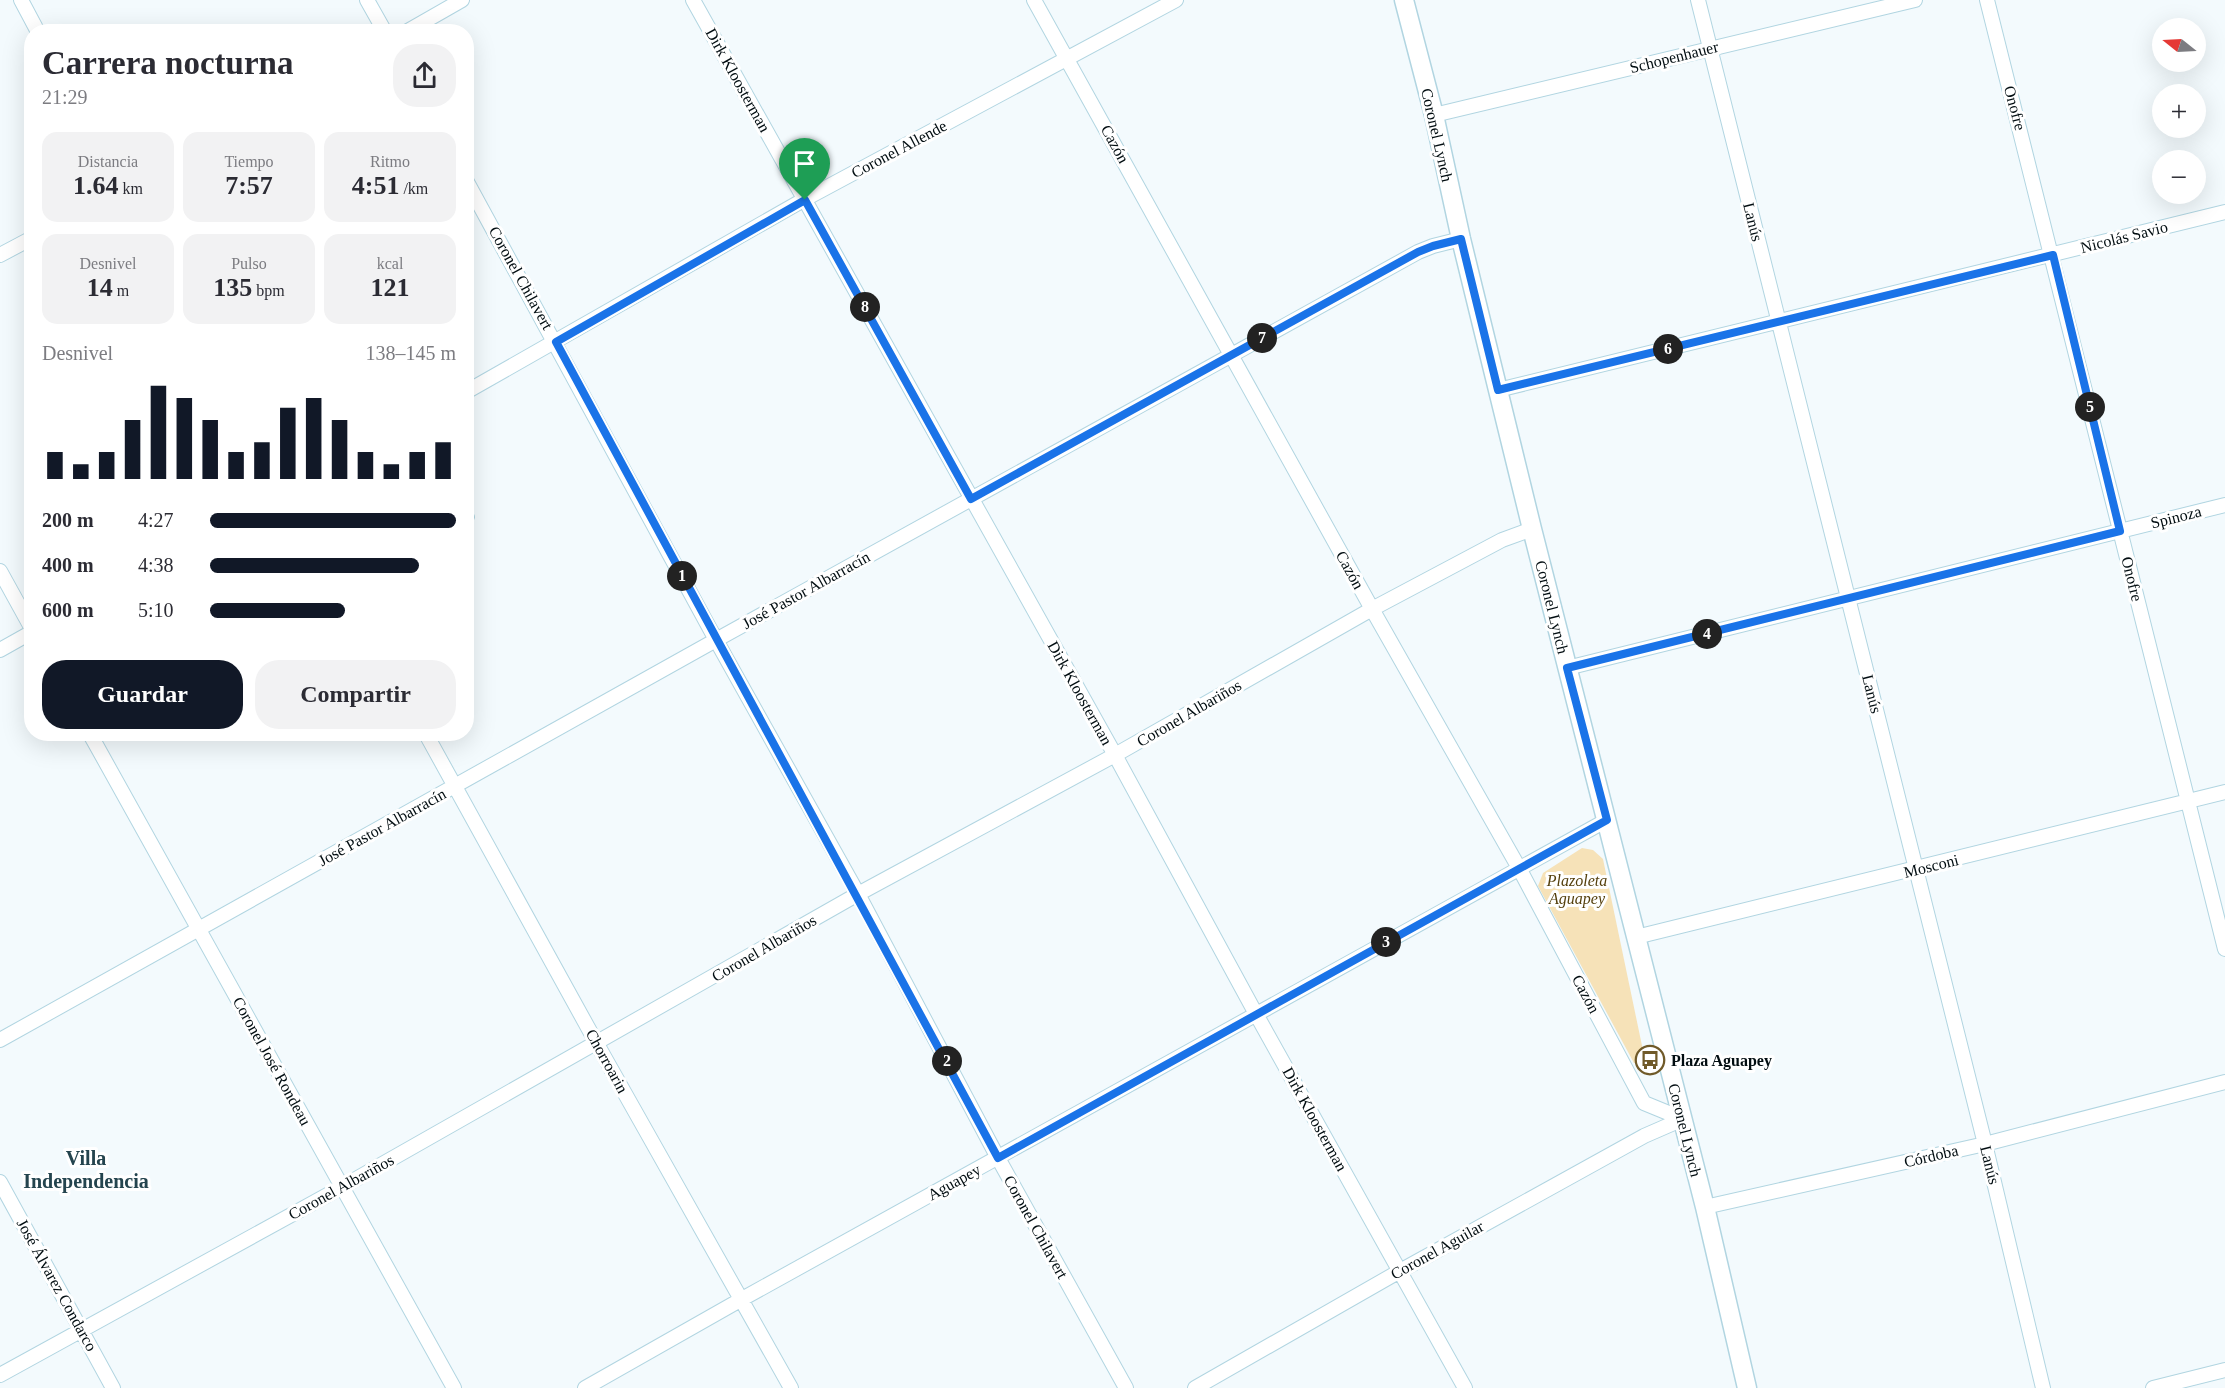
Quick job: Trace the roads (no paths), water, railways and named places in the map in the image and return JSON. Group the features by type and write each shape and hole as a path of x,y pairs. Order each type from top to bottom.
{"street":[{"path":"21,0 34,24"},
{"path":"367,0 380,24"},
{"path":"420,24 462,0"},
{"name":"Dirk Kloosterman","path":"693,0 1115,755 1256,1014 1465,1388"},
{"name":"Cazón","path":"1034,0 1230,355 1519,868 1644,1103 1683,1119"},
{"name":"Coronel Allende","path":"474,388 805,200 1176,0"},
{"name":"Coronel Lynch","path":"1404,0 1434,115 1461,239 1532,529 1705,1207 1747,1388"},
{"name":"Lanús","path":"1698,0 2043,1388"},
{"name":"Schopenhauer","path":"1434,115 1915,0"},
{"name":"Onofre","path":"1987,0 2053,255 2225,949"},
{"name":"Coronel Chilavert","path":"474,194 716,640 858,894 998,1158 1126,1388"},
{"name":"Nicolás Savio","path":"1498,390 2225,212"},
{"name":"José Pastor Albarracín","path":"0,1040 1230,355 1418,252 1461,239"},
{"path":"0,255 24,242"},
{"name":"Spinoza","path":"1567,668 2225,505"},
{"name":"Coronel Albariños","path":"0,1375 342,1187 858,894 1115,755 1372,609 1502,540 1532,529"},
{"path":"0,571 24,616"},
{"path":"0,650 24,636"},
{"name":"Coronel José Rondeau","path":"94,741 454,1388"},
{"name":"Chorroarin","path":"430,741 597,1044 791,1388"},
{"name":"Mosconi","path":"1636,937 2225,792"},
{"name":"Aguapey","path":"585,1388 1607,820"},
{"name":"Córdoba","path":"1705,1207 1984,1144 2225,1082"},
{"name":"Coronel Aguilar","path":"1195,1388 1401,1270 1644,1136 1683,1119"},
{"name":"José Álvarez Condarco","path":"0,1182 113,1388"},
{"path":"2153,1388 2225,1370"}],"place":[{"name":"Plaza Aguapey","path":"1650,1060"}],"district":[{"name":"Villa Independencia","path":"86,1170"}],"park label":[{"name":"Plazoleta Aguapey","path":"1577,889"}]}
